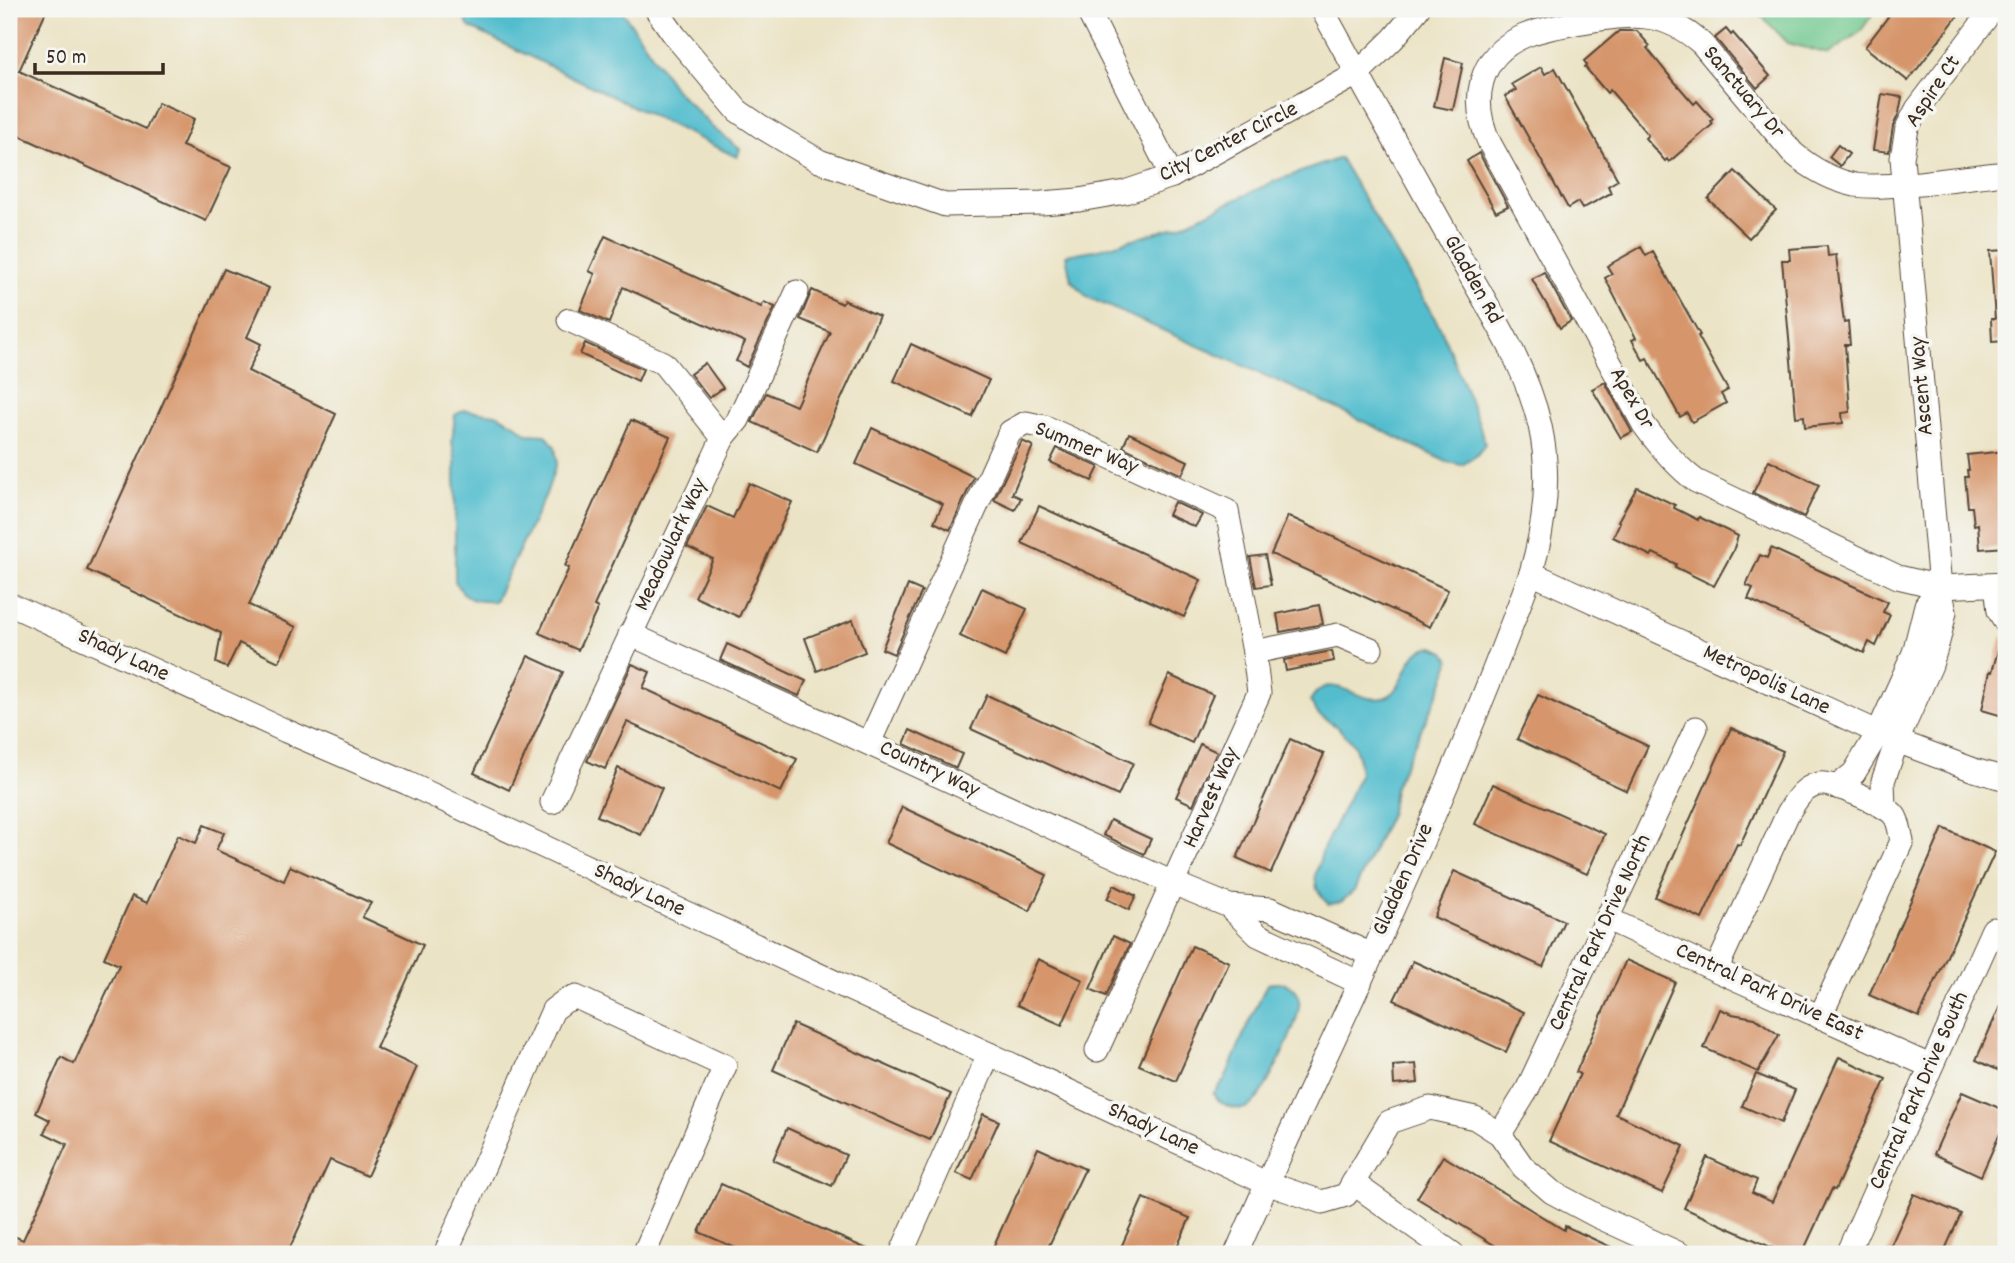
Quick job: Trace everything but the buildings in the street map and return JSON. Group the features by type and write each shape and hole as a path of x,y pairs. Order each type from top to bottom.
{"street":[{"name":"City Center Circle","path":"658,9 675,36 738,111 760,127 819,161 945,205 1042,204 1079,200 1125,192 1171,176 1357,74 1393,39 1418,9"},
{"path":"1087,9 1171,176"},
{"name":"Gladden Rd","path":"1322,9 1524,377 1540,428 1545,479 1542,526 1531,573"},
{"name":"Aspire Ct","path":"1904,184 1903,147 1910,120 1993,9"},
{"name":"Sanctuary Dr","path":"1488,67 1512,42 1540,30 1626,15 1657,18 1682,28 1702,44 1793,153 1831,178 1869,186 2006,173"},
{"name":"Apex Dr","path":"1488,67 1479,89 1478,101 1483,130 1644,425 1661,450 1696,481 1898,577 1940,587 2001,584"},
{"name":"Ascent Way","path":"1904,184 1940,587"},
{"name":"Meadowlark Way","path":"552,802 723,438 738,420 797,292"},
{"path":"569,320 663,363 723,438"},
{"name":"Summer Way","path":"869,743 1010,432 1026,423 1045,426 1227,511 1254,652"},
{"name":"Metropolis Lane","path":"1531,573 1887,737 2006,779"},
{"name":"Gladden Drive","path":"1236,1254 1266,1183 1360,983 1454,766 1531,573"},
{"path":"2001,584 2000,611 2006,623"},
{"path":"1884,807 1883,781 1887,737 1926,605 1940,587"},
{"name":"Shady Lane","path":"9,604 286,731 407,783 1266,1183 1322,1202 1346,1195 1353,1183"},
{"name":"Country Way","path":"629,634 1228,906"},
{"path":"1254,652 1338,635 1371,649"},
{"name":"Harvest Way","path":"1097,1050 1259,693 1254,652"},
{"name":"Central Park Drive North","path":"1500,1134 1527,1090 1696,728"},
{"path":"1837,787 1854,773 1887,737"},
{"path":"1716,970 1788,813 1801,792 1820,784 1837,787 1884,807 1896,817 1902,841 1820,1017"},
{"path":"1228,906 1270,909 1372,955"},
{"path":"1228,906 1258,934 1360,983"},
{"name":"Central Park Drive East","path":"1608,919 1930,1066"},
{"name":"Central Park Drive South","path":"1847,1254 1930,1066 1999,930"},
{"path":"444,1254 553,1010 565,1001 576,998 725,1066 644,1254"},
{"path":"901,1254 989,1054"},
{"path":"1453,1254 1353,1183 1389,1122 1430,1108 1475,1118 1500,1134 1523,1167 1552,1192 1680,1254"}],"green space":[{"path":"1876,9 1860,32 1828,54 1788,43 1756,10"}],"water":[{"path":"465,9 621,9 675,89 713,128 740,149 737,157 469,27 464,17"},
{"path":"1340,158 1441,329 1479,423 1485,445 1476,456 1462,465 1447,462 1305,393 1087,297 1071,280 1066,255 1099,249 1182,225 1273,182"},
{"path":"464,410 496,414 527,434 546,435 555,447 557,462 546,494 495,601 471,599 455,581 455,458 452,442 455,415"},
{"path":"1434,647 1445,652 1450,660 1445,679 1394,788 1391,812 1354,891 1341,902 1328,904 1317,889 1315,876 1323,849 1360,775 1354,744 1337,727 1318,714 1310,701 1318,691 1326,687 1344,689 1373,699 1391,695 1416,653 1424,648"},
{"path":"1285,983 1296,990 1299,1004 1293,1028 1257,1099 1246,1108 1230,1107 1213,1094 1225,1079 1267,984"}]}
